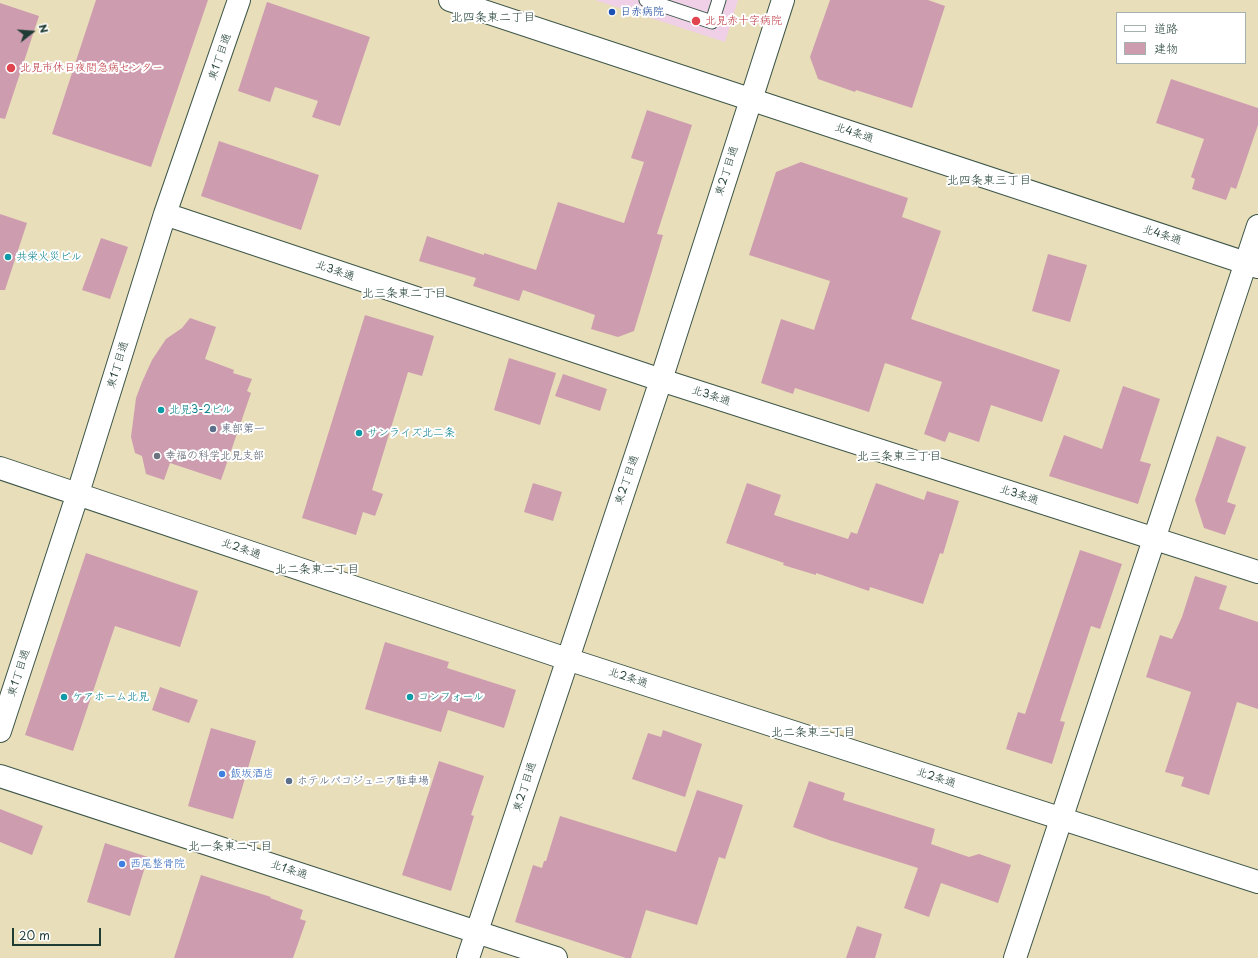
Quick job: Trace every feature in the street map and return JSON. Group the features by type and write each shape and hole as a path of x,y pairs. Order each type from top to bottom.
{"street":[{"name":"東1丁目通","path":"0,731 78,493 165,214 240,0"},
{"name":"北4条通","path":"450,0 1252,265"},
{"name":"東2丁目通","path":"468,958 661,380 783,0"},
{"name":"北3条通","path":"165,214 661,380 1258,572"},
{"path":"1015,958 1060,818 1154,539 1252,265 1258,226"},
{"name":"北2条通","path":"0,468 78,493 567,659 1258,882"},
{"name":"北1条通","path":"0,776 556,958"}],"lane":[{"path":"646,0 712,22 719,0"}],"shaded area":[{"name":"北見赤十字病院","path":"595,0 738,0 725,42"}],"building":[{"path":"96,0 208,0 151,167 52,134"},
{"path":"830,0 928,0 945,6 912,108 856,90 855,92 818,79 810,57"},
{"path":"267,2 370,37 340,126 312,117 318,101 275,87 270,102 238,91"},
{"name":"北見市休日夜間急病センター","path":"0,3 39,16 5,119 0,118"},
{"path":"1171,79 1258,108 1258,125 1236,189 1231,187 1226,200 1192,189 1195,179 1191,177 1204,139 1156,123"},
{"path":"647,110 692,125 657,234 663,235 634,331 618,337 591,329 595,315 523,290 519,301 473,286 476,278 419,261 427,236 536,270 558,202 624,223 644,162 631,158"},
{"path":"219,141 319,175 301,230 201,196"},
{"path":"801,162 908,198 902,217 941,231 911,319 1060,370 1042,422 991,405 979,442 949,432 945,442 924,434 942,382 885,363 869,412 795,388 793,394 761,383 781,319 814,330 830,281 749,255 776,172"},
{"name":"共栄火災ビル","path":"0,214 27,223 5,290 0,290"},
{"path":"101,238 128,247 110,299 82,290"},
{"path":"1048,254 1087,265 1070,322 1032,311"},
{"name":"サンライズ北二条","path":"365,315 434,336 422,376 408,372 372,490 383,494 375,516 363,512 356,535 302,518"},
{"path":"190,318 216,327 205,359 234,370 233,373 252,379 247,391 251,393 221,480 170,463 164,480 146,474 142,456 135,453 131,437 136,398 152,360 166,339 182,328"},
{"path":"509,358 556,373 540,425 494,410"},
{"path":"563,374 607,389 600,411 555,396"},
{"path":"1123,386 1160,399 1140,461 1151,464 1138,504 1049,476 1064,435 1102,449"},
{"path":"1217,436 1246,447 1227,502 1236,505 1225,535 1204,528 1195,500"},
{"path":"533,483 562,492 553,521 524,512"},
{"path":"747,483 781,495 774,515 848,539 851,532 857,534 876,483 924,500 927,491 959,501 943,554 940,553 923,604 870,587 869,591 816,573 816,575 783,565 784,563 726,543"},
{"path":"1080,550 1122,564 1100,629 1091,626 1060,721 1065,722 1052,764 1006,749 1018,712 1025,714"},
{"path":"86,553 198,591 180,647 115,626 73,751 25,735"},
{"path":"1195,576 1227,586 1219,609 1258,622 1258,709 1237,702 1209,795 1181,786 1184,777 1165,772 1191,692 1146,677 1160,635 1172,639 1182,617"},
{"name":"コンフォール","path":"385,642 449,662 447,668 516,690 504,728 448,710 441,732 365,709"},
{"path":"160,687 198,700 189,723 152,710"},
{"name":"飯坂酒店","path":"211,728 256,741 233,819 188,806"},
{"path":"663,730 702,744 685,797 632,779 648,733 661,737"},
{"path":"439,761 484,776 471,815 474,816 451,891 402,875"},
{"path":"809,781 845,793 843,800 935,829 931,844 969,857 979,854 1011,865 998,903 941,883 929,917 904,908 918,868 793,827"},
{"path":"697,790 743,805 725,859 719,857 697,925 646,910 631,958 626,958 515,922 533,865 542,868 544,861 546,861 560,816 676,852"},
{"path":"0,809 43,826 32,855 0,842"},
{"path":"105,843 148,857 130,916 87,902"},
{"path":"201,875 271,897 270,898 303,910 300,919 306,921 293,958 174,958"},
{"path":"857,926 882,934 875,958 846,958"}],"place":[{"name":"日赤病院","path":"612,12"},
{"name":"北見赤十字病院","path":"696,21"},
{"name":"北見市休日夜間急病センター","path":"11,68"},
{"name":"共栄火災ビル","path":"8,257"},
{"name":"北見3-2ビル","path":"161,410"},
{"name":"東部第一","path":"213,429"},
{"name":"サンライズ北二条","path":"359,433"},
{"name":"幸福の科学北見支部","path":"157,456"},
{"name":"ケアホーム北見","path":"64,697"},
{"name":"コンフォール","path":"410,697"},
{"name":"飯坂酒店","path":"222,774"},
{"name":"ホテルパコジュニア駐車場","path":"289,781"},
{"name":"西尾整骨院","path":"122,864"}],"district":[{"name":"北四条東二丁目","path":"493,18"},
{"name":"北四条東三丁目","path":"989,181"},
{"name":"北三条東二丁目","path":"404,294"},
{"name":"北三条東三丁目","path":"899,457"},
{"name":"北二条東二丁目","path":"317,570"},
{"name":"北二条東三丁目","path":"813,733"},
{"name":"北一条東二丁目","path":"230,847"}]}
